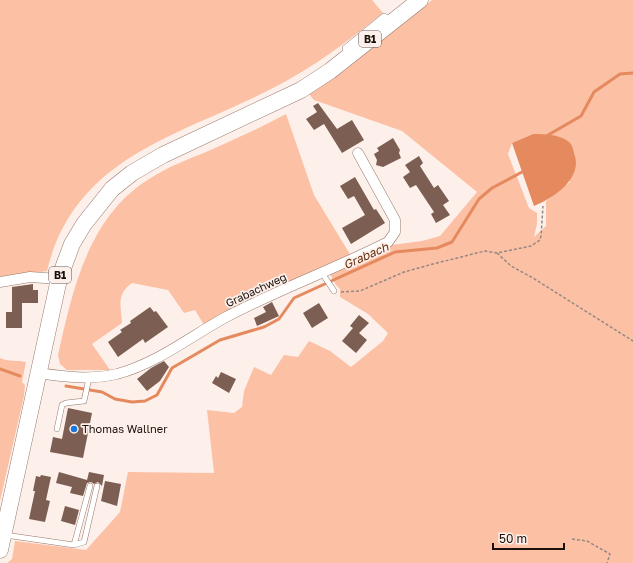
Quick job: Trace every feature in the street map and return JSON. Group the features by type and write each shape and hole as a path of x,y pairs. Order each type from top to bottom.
{"main road":[{"name":"B1","path":"2,542 59,279 72,244 84,224 112,189 132,174 163,155 302,90 347,58 420,0"}],"street":[{"name":"Grabachweg","path":"39,373 89,381 118,374 156,358 227,316 324,276 388,242 395,232 395,220 358,153"},
{"path":"0,282 30,277 59,279"}],"lane":[{"path":"324,276 333,289"},
{"path":"57,429 62,405 66,403 84,402 89,381"},
{"path":"74,544 90,486"},
{"path":"2,542 74,544 84,542 97,486"}],"path":[{"path":"333,289 349,292 360,291 404,272 485,252 497,253 530,246 540,240 543,206"},
{"path":"497,253 511,266 533,278 633,341"},
{"path":"572,538 586,541 610,554 607,563"}],"shaded area":[{"path":"0,0 372,0 383,13 330,54 288,80 238,105 168,136 136,154 107,175 81,200 61,232 47,271 0,278"},
{"path":"432,0 633,0 633,563 7,563 12,559 15,541 86,550 120,512 128,472 214,473 207,410 234,413 242,407 244,391 254,367 271,375 284,355 298,357 309,341 330,351 351,367 383,341 388,333 368,314 340,297 340,289 336,285 326,267 204,325 195,310 184,313 168,290 132,283 127,287 122,296 122,323 92,344 110,370 67,370 60,364 58,355 70,304 87,254 99,231 114,210 132,192 160,172 246,134 286,114 314,195 351,256 391,245 422,241 440,236 477,192 402,131 314,100 309,94 345,70","holes":["533,134 570,182 546,201 546,226 534,237 537,224 537,213 529,208 508,154 512,143"]},
{"path":"533,134 552,135 565,139 572,145 576,162 575,171 565,186 550,198 534,206 512,143"},
{"path":"0,358 26,362 22,382 25,385 24,396 0,501"}],"building":[{"path":"318,103 337,129 352,120 364,140 342,153 324,124 314,130 306,119 317,112 313,106"},
{"path":"393,138 400,150 399,153 401,158 383,167 376,165 377,160 374,154 379,151 377,148"},
{"path":"419,156 423,163 420,166 434,188 438,185 449,201 443,205 450,215 436,223 431,214 434,212 416,185 410,188 403,177 410,172 405,165"},
{"path":"355,177 374,210 376,209 385,223 351,244 342,228 365,215 354,196 348,199 340,186"},
{"path":"33,284 33,290 38,290 38,303 22,303 22,328 6,328 6,312 12,312 12,287"},
{"path":"272,302 279,316 257,326 254,318 266,312 263,307"},
{"path":"319,303 328,318 312,328 303,313"},
{"path":"150,307 154,312 156,311 168,327 145,343 143,339 118,357 108,342 122,332 120,330 131,323 130,321"},
{"path":"359,315 369,323 359,333 367,340 356,353 342,341 353,328 350,326"},
{"path":"164,361 169,367 160,381 147,391 137,379 151,368"},
{"path":"221,372 236,379 229,393 212,383 216,376 218,378"},
{"path":"68,408 92,413 83,458 50,452 53,437 62,439"},
{"path":"59,472 87,480 89,472 104,475 102,486 98,482 94,484 91,482 87,483 83,496 70,493 72,487 56,483"},
{"path":"41,475 51,477 46,500 50,501 45,522 29,519 35,491 33,491 36,476 40,477"},
{"path":"105,481 121,484 117,506 101,501"},
{"path":"65,506 79,510 75,525 61,521"}],"waterway":[{"name":"Grabach","path":"548,135 581,116 594,92 620,74 633,73"},
{"name":"Grabach","path":"66,386 102,392 115,399 132,402 145,401 157,395 172,368 220,340 264,327 279,319 294,298 395,252 437,248 452,242 479,199 492,188 524,171"},
{"name":"Grabach","path":"0,369 20,376"}],"place":[{"name":"Thomas Wallner","path":"74,429"}]}
